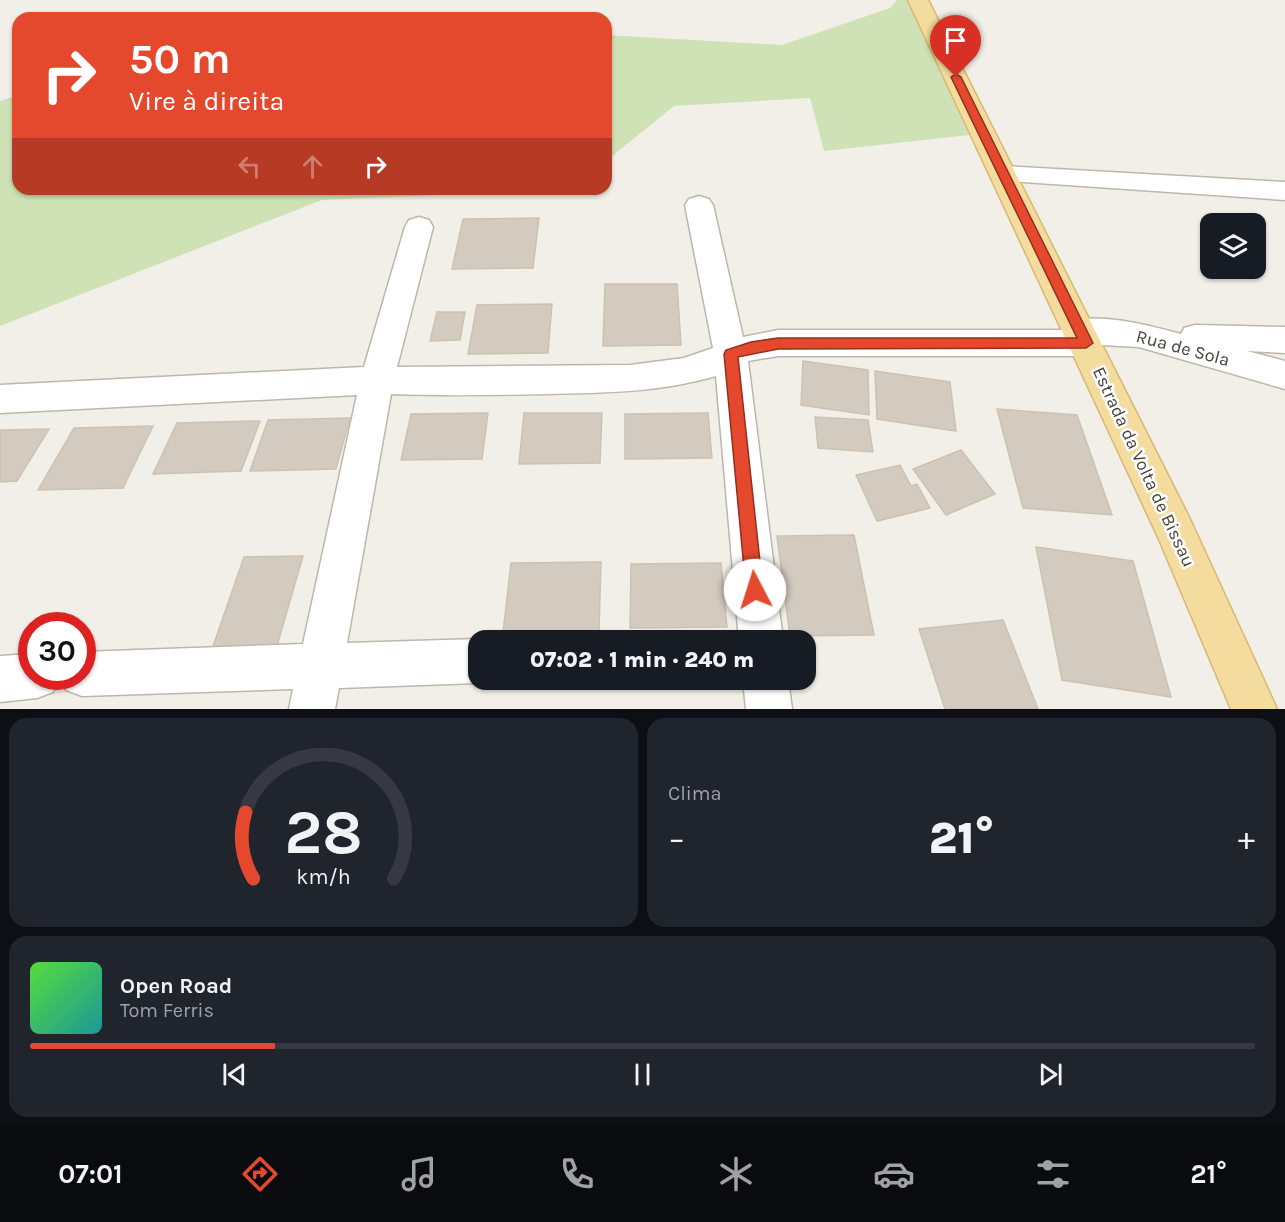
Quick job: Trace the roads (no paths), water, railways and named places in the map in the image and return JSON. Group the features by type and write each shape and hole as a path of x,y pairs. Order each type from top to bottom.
{"main road":[{"name":"Estrada da Volta de Bissau","path":"918,0 1174,530 1254,709"}],"street":[{"path":"1004,174 1285,192"},
{"path":"699,205 731,354 760,630"},
{"path":"312,709 377,380 419,227"},
{"path":"1139,335 1285,340"},
{"name":"Rua de Sola","path":"0,399 377,380 452,382 630,379 684,372 716,363 731,354 751,347 778,344 1139,335 1285,375"},
{"path":"96,674 468,661"},
{"path":"0,679 18,678"},
{"path":"767,690 769,709"}]}
